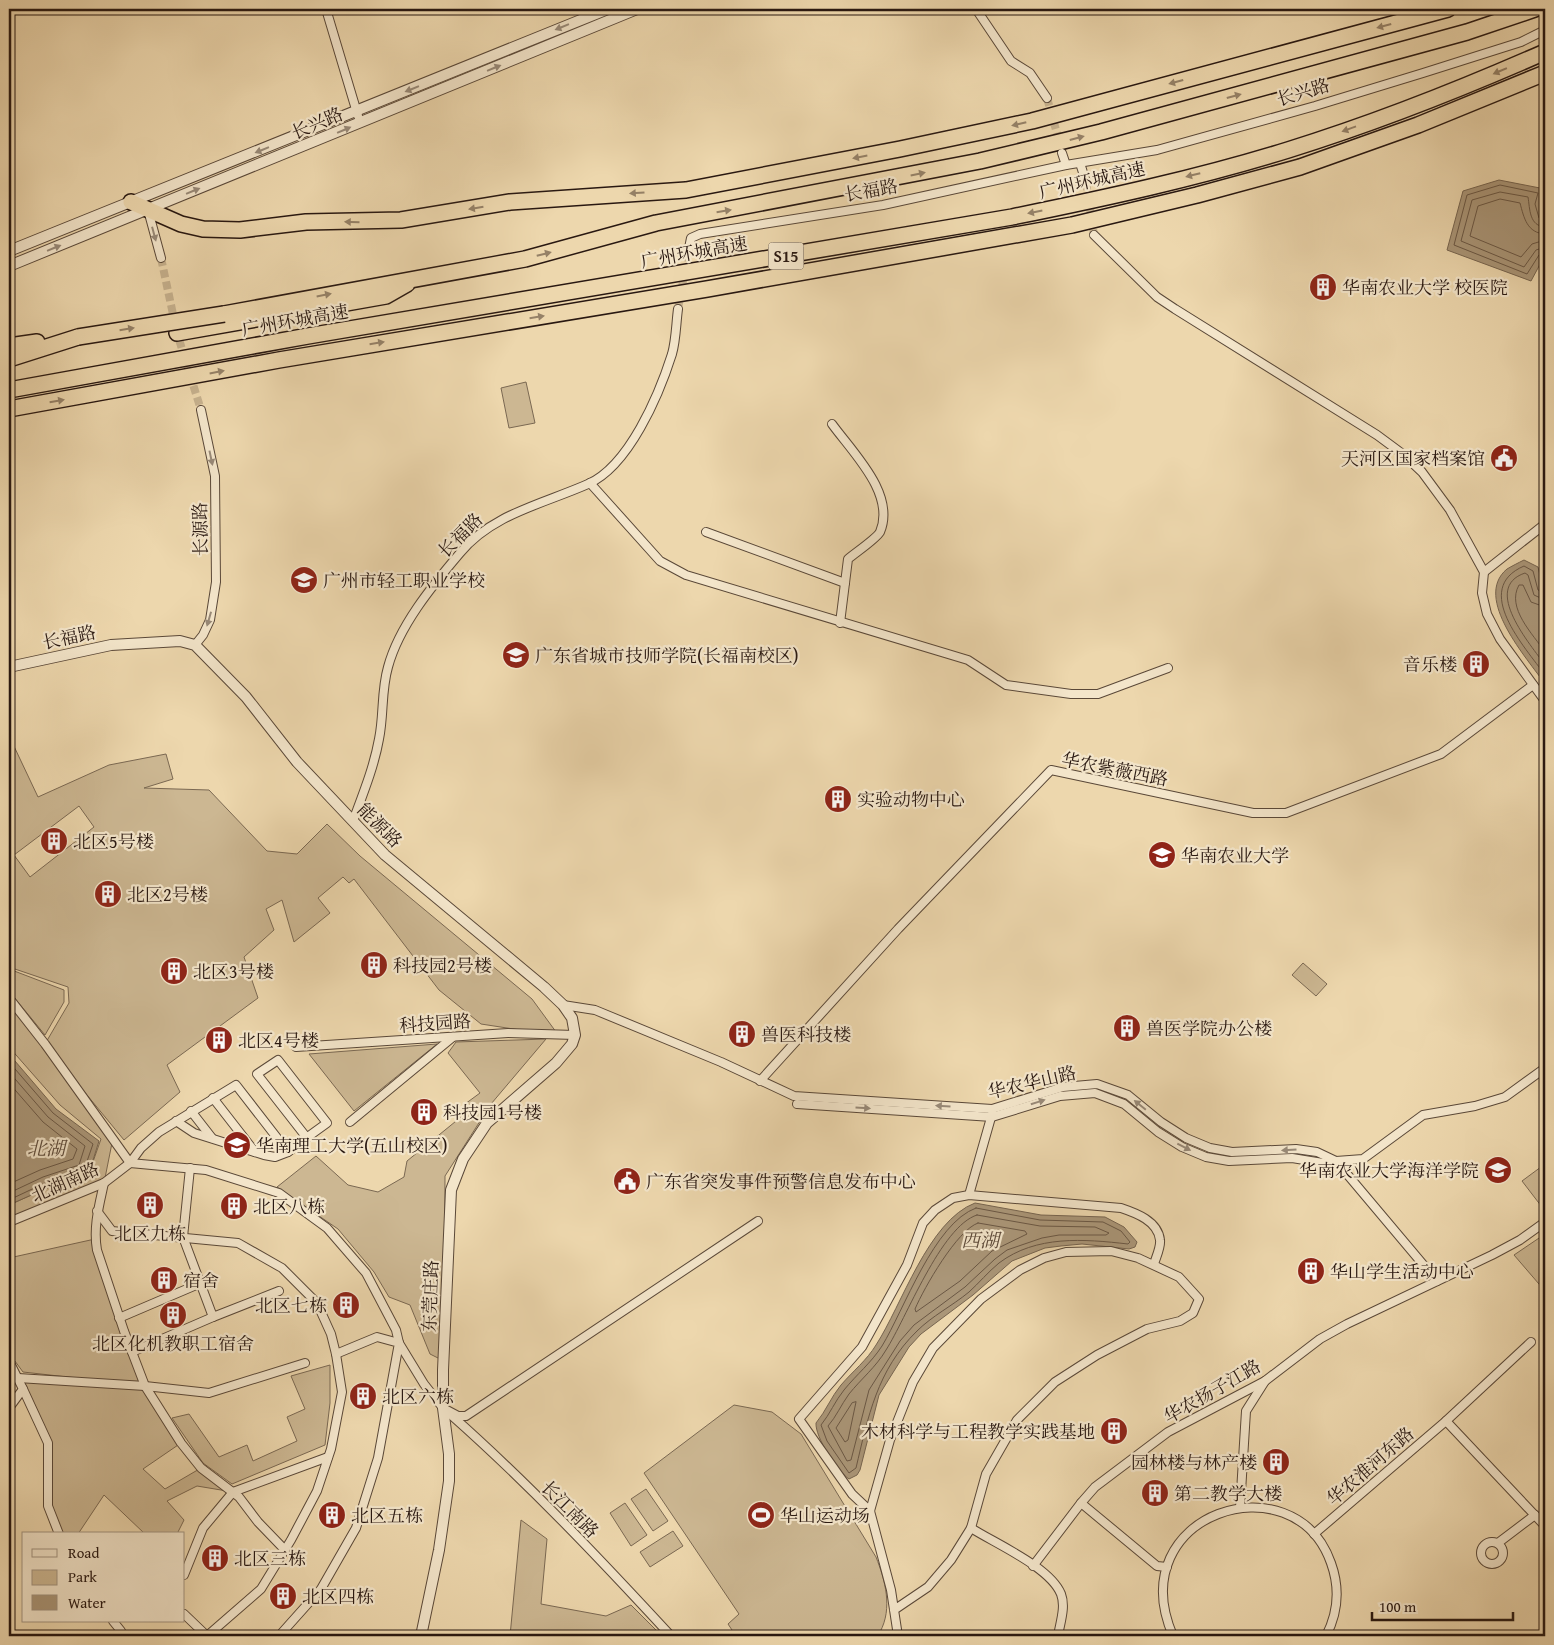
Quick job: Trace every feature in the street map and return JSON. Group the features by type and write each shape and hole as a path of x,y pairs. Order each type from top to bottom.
{"highway":[{"path":"131,202 181,224 203,229 240,230 306,222 401,220 510,202 686,190 900,150 1032,121 1448,9"},
{"path":"9,346 224,314 543,255 670,220 878,182 1038,148 1467,32 1535,9"},
{"name":"广州环城高速","path":"9,390 308,336 1012,217 1107,197 1243,163 1329,136 1437,96 1545,52"},
{"name":"广州环城高速","path":"9,409 314,354 707,290 1072,225 1197,195 1300,167 1418,125 1545,73"},
{"path":"177,333 386,296 406,284 465,268"},
{"path":"9,359 78,337"}],"street":[{"path":"326,9 360,122"},
{"name":"长兴路","path":"9,251 608,9"},
{"name":"长兴路","path":"9,266 637,9"},
{"path":"976,9 1011,62 1030,73 1047,98"},
{"name":"长兴路","path":"1066,165 1157,150 1316,106 1520,42 1545,30"},
{"path":"1062,153 1066,165"},
{"path":"1080,163 1086,182"},
{"name":"长福路","path":"689,248 690,238 700,234 883,205 1066,165"},
{"path":"148,210 161,258"},
{"path":"1094,235 1157,296 1169,305 1404,455 1422,472 1450,510 1484,572 1482,593 1487,614 1500,639 1545,700"},
{"name":"长福路","path":"353,821 370,776 380,737 388,667 402,633 461,552 497,521 590,483 612,465 638,432 654,400 672,353 678,309"},
{"name":"长源路","path":"196,645 204,635 210,620 216,582 215,476 201,410"},
{"path":"832,424 880,489 885,510 879,533 848,559 840,623"},
{"path":"590,483 660,561 686,575 840,623 968,660 1006,684 1062,693 1098,694 1168,668"},
{"path":"1484,572 1545,524"},
{"path":"706,532 845,583"},
{"name":"长福路","path":"9,667 111,644 180,641 196,645"},
{"name":"能源路","path":"196,645 222,670 256,708 297,762 386,855 563,1005"},
{"name":"华农紫薇西路","path":"760,1081 898,929 1051,770 1253,813 1286,812 1441,754 1533,685"},
{"path":"9,998 51,1052 130,1163"},
{"path":"563,1005 572,1018 575,1035"},
{"name":"华农华山路","path":"563,1005 595,1010 794,1096 841,1103 992,1113 1060,1096 1095,1093 1124,1104 1158,1132 1182,1147 1206,1157 1229,1161 1292,1158 1329,1164 1336,1161 1364,1158 1423,1114 1476,1106 1505,1097 1545,1068"},
{"name":"科技园路","path":"296,1047 508,1034 575,1035"},
{"name":"东莞庄路","path":"421,1636 436,1566 449,1481 449,1454 443,1408 449,1204 455,1174 474,1140 487,1123 567,1052 575,1035"},
{"path":"350,1122 453,1037"},
{"path":"176,1121 194,1133 256,1152 275,1157 288,1152 307,1138 327,1123 278,1060 257,1074 307,1138"},
{"path":"1095,1093 1097,1084"},
{"name":"华农华山路","path":"992,1113 1063,1086 1097,1084 1128,1095 1181,1135 1210,1148 1232,1152 1296,1148 1317,1152 1336,1161"},
{"name":"北湖南路","path":"9,1222 104,1183 130,1163 140,1148 176,1121 236,1085 288,1152"},
{"path":"213,1098 256,1152"},
{"name":"华农华山路","path":"797,1104 841,1103"},
{"path":"191,1111 212,1138"},
{"path":"969,1195 992,1113"},
{"path":"1336,1161 1437,1281"},
{"name":"长江南路","path":"130,1163 206,1170 279,1194 328,1228 366,1273 396,1330 399,1343 424,1384 443,1408 509,1468 598,1556 670,1636"},
{"path":"190,1168 183,1237 213,1317"},
{"path":"104,1183 97,1210 95,1239 97,1250 119,1318 145,1386 181,1444 201,1468 233,1492 285,1550"},
{"path":"870,1511 852,1494 799,1419 862,1347 907,1265 923,1223 935,1210 953,1198 969,1195 1121,1208 1142,1215 1154,1227 1160,1240 1154,1264"},
{"path":"97,1210 112,1231 238,1243 282,1268 317,1303 336,1354 342,1392 328,1457 317,1491 285,1550 261,1589 207,1636 185,1615"},
{"path":"443,1408 458,1416 466,1416 758,1221"},
{"name":"华农扬子江路","path":"1033,1566 1081,1503 1096,1487 1168,1432 1264,1381 1320,1339 1492,1255 1520,1240 1545,1222"},
{"path":"894,1610 928,1587 950,1560 971,1528 986,1474 1008,1436 1018,1420 1055,1382 1097,1355 1147,1328 1180,1321 1193,1313 1199,1299 1179,1277 1154,1264 1111,1251 1066,1252 1044,1258 1020,1270 980,1299 933,1348 913,1382 890,1440 870,1511 891,1590 894,1610 898,1636"},
{"path":"119,1318 201,1283"},
{"path":"132,1352 279,1291"},
{"path":"278,1636 321,1589 356,1528 378,1458 399,1343 377,1337 336,1354"},
{"name":"华农淮河东路","path":"1314,1534 1446,1421 1531,1342"},
{"path":"9,1361 48,1443 48,1506 59,1532"},
{"path":"18,1378 145,1386 209,1394 305,1363"},
{"path":"1240,1508 1246,1411 1264,1381"},
{"path":"9,1408 23,1389"},
{"path":"1446,1421 1545,1526"},
{"path":"185,1573 203,1528 233,1492 328,1457"},
{"path":"1081,1503 1157,1566 1167,1567"},
{"path":"1162,1636 1171,1633 1162,1603 1163,1585 1167,1567 1180,1543 1198,1524 1214,1515 1240,1508 1273,1510 1295,1519 1314,1534 1328,1554 1336,1577 1337,1601 1332,1624 1326,1636"},
{"path":"1498,1543 1535,1515"},
{"path":"971,1528 1050,1577 1061,1595 1063,1614 1058,1636"},
{"path":"113,1622 120,1631"}],"green space":[{"path":"526,382 535,423 509,428 501,388"},
{"path":"12,742 38,797 109,765 166,754 173,779 144,788 209,790 267,851 297,854 327,824 360,856 532,999 559,1036 481,1024 439,990 354,879 349,883 343,877 318,898 330,913 294,942 282,900 266,909 274,930 244,957 258,998 167,1065 180,1092 124,1140 45,1044 69,1003 68,987 9,967 9,743","holes":["79,806 94,827 30,877 14,855"]},
{"path":"1303,963 1327,984 1316,996 1292,975"},
{"path":"9,969 64,990 64,1002 45,1035 9,991"},
{"path":"9,998 112,1143 104,1183 9,1221 9,1205 47,1188 89,1173 101,1139 60,1105 9,1047"},
{"path":"546,1039 491,1104 445,1176 444,1361 430,1354 410,1305 389,1297 374,1272 338,1229 277,1187 316,1156 348,1185 378,1192 404,1177 407,1161 461,1117 465,1104 480,1093 448,1053 456,1042"},
{"path":"437,1044 354,1111 309,1054"},
{"path":"1545,1164 1545,1211 1522,1181"},
{"path":"1545,1234 1545,1291 1514,1255"},
{"path":"95,1239 145,1386 181,1443 143,1469 165,1489 201,1468 233,1492 197,1486 167,1501 184,1520 178,1532 143,1532 104,1495 79,1532 58,1532 48,1506 48,1443 18,1378 130,1384 23,1372 9,1353 9,1345 12,1343 9,1334 9,1258"},
{"path":"330,1365 330,1403 325,1445 232,1484 203,1463 172,1418 189,1414 219,1457 247,1445 253,1461 297,1441 287,1417 305,1409 291,1376"},
{"name":"华山运动场","path":"734,1405 772,1412 801,1434 876,1557 886,1594 886,1613 880,1632 884,1636 736,1636 728,1624 739,1614 644,1473"},
{"path":"646,1489 668,1521 653,1531 631,1499"},
{"path":"625,1503 647,1535 631,1546 610,1513"},
{"path":"521,1520 547,1539 541,1604 606,1616 631,1605 657,1631 649,1636 510,1636"},
{"path":"673,1531 683,1546 650,1567 640,1552"}],"water":[{"path":"1499,180 1545,189 1545,194 1540,204 1545,220 1545,255 1531,281 1447,250 1463,191"},
{"path":"1524,560 1538,567 1544,592 1545,684 1506,628 1499,612 1496,596 1498,581 1507,569"},
{"name":"北湖","path":"9,1054 56,1109 99,1141 89,1173 47,1188 9,1205"},
{"name":"西湖","path":"975,1203 1041,1215 1105,1217 1124,1227 1137,1242 1135,1247 1129,1249 1082,1244 1045,1248 1012,1261 973,1295 921,1334 909,1347 879,1395 860,1470 857,1475 849,1479 839,1469 823,1445 816,1423 837,1390 876,1345 918,1266 943,1227 958,1213"}],"tunnel":[{"path":"1047,98 1060,144"},
{"path":"1086,182 1094,235"},
{"path":"678,309 689,248"},
{"path":"161,258 177,333 201,410"}],"place":[{"name":"华南农业大学 校医院","path":"1323,287"},
{"name":"天河区国家档案馆","path":"1504,458"},
{"name":"广州市轻工职业学校","path":"304,580"},
{"name":"广东省城市技师学院(长福南校区)","path":"516,655"},
{"name":"音乐楼","path":"1476,664"},
{"name":"实验动物中心","path":"838,799"},
{"name":"北区5号楼","path":"54,841"},
{"name":"华南农业大学","path":"1162,855"},
{"name":"北区2号楼","path":"108,894"},
{"name":"科技园2号楼","path":"374,965"},
{"name":"北区3号楼","path":"174,971"},
{"name":"兽医学院办公楼","path":"1127,1028"},
{"name":"兽医科技楼","path":"742,1034"},
{"name":"北区4号楼","path":"219,1040"},
{"name":"科技园1号楼","path":"424,1112"},
{"name":"华南理工大学(五山校区)","path":"237,1145"},
{"name":"华南农业大学海洋学院","path":"1498,1170"},
{"name":"广东省突发事件预警信息发布中心","path":"627,1181"},
{"name":"北区九栋","path":"150,1205"},
{"name":"北区八栋","path":"234,1206"},
{"name":"华山学生活动中心","path":"1311,1271"},
{"name":"宿舍","path":"164,1280"},
{"name":"北区七栋","path":"346,1305"},
{"name":"北区化机教职工宿舍","path":"173,1315"},
{"name":"北区六栋","path":"363,1396"},
{"name":"木材科学与工程教学实践基地","path":"1114,1431"},
{"name":"园林楼与林产楼","path":"1276,1462"},
{"name":"第二教学大楼","path":"1155,1493"},
{"name":"北区五栋","path":"332,1515"},
{"name":"华山运动场","path":"761,1515"},
{"name":"北区三栋","path":"215,1558"},
{"name":"北区四栋","path":"283,1596"}]}
